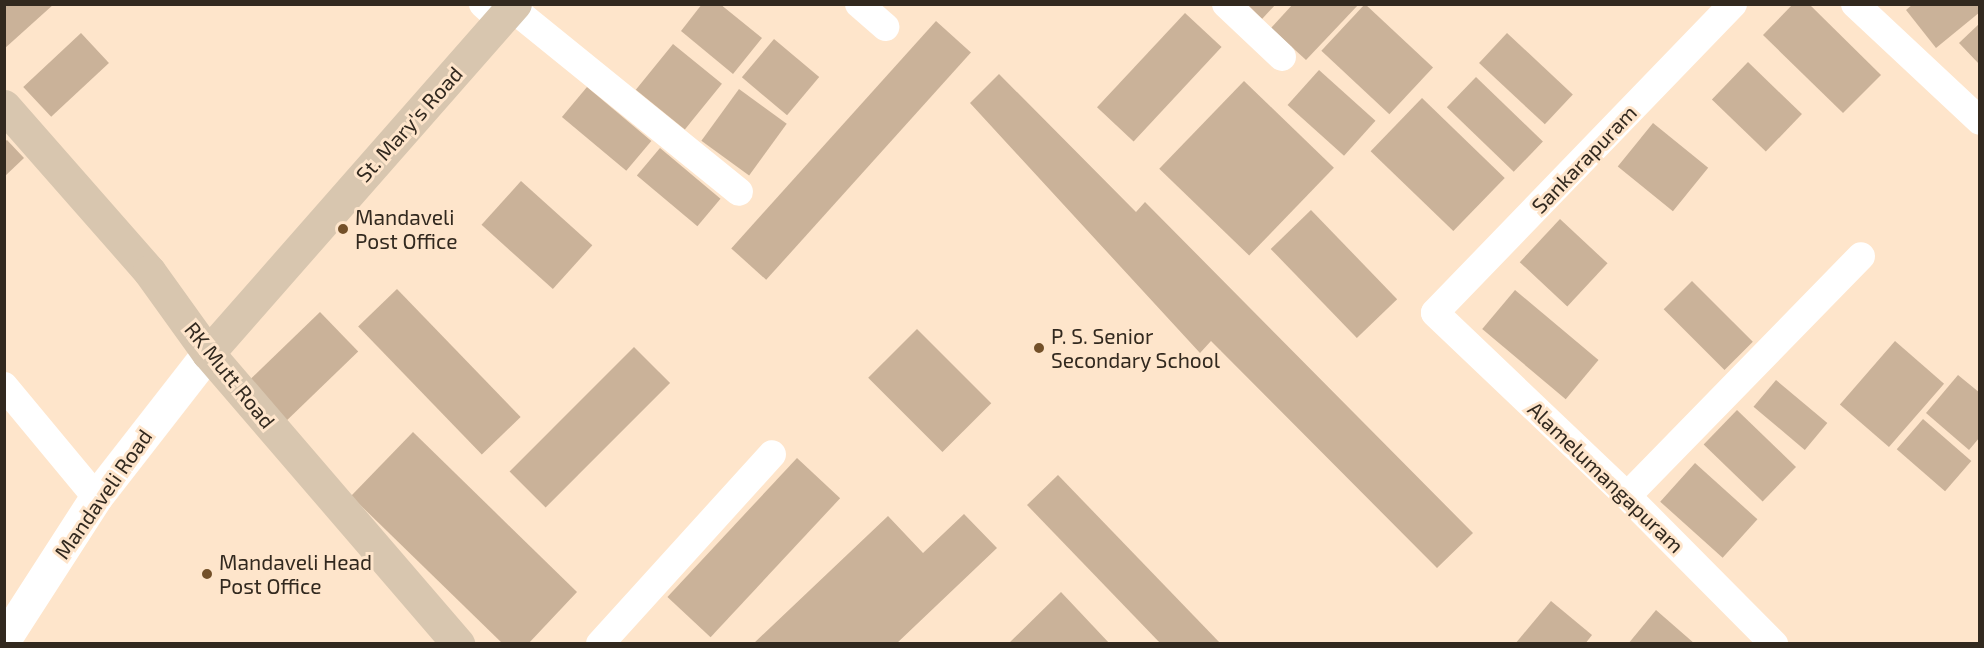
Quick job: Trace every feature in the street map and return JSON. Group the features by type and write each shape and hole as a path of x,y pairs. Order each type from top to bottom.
{"main road":[{"name":"St. Mary's Road","path":"208,353 503,10"},
{"name":"RK Mutt Road","path":"4,106 149,271 208,353 458,644"}],"street":[{"path":"859,4 885,27"},
{"path":"1226,4 1282,57"},
{"name":"Sankarapuram","path":"1435,313 1732,4"},
{"path":"1855,4 1980,121"},
{"path":"503,10 739,192"},
{"path":"1626,496 1861,256"},
{"name":"Alamelumangapuram","path":"1435,313 1626,496 1774,644"},
{"name":"Mandaveli Road","path":"4,640 96,496 208,353"},
{"path":"4,386 96,496"},
{"path":"600,644 772,454"}],"building":[{"path":"4,4 54,4 4,49"},
{"path":"702,4 720,4 762,38 733,74 681,31"},
{"path":"1247,4 1276,4 1262,19"},
{"path":"1293,4 1359,4 1306,60 1271,28"},
{"path":"1365,4 1433,67 1389,114 1321,51"},
{"path":"1793,4 1809,4 1881,75 1843,113 1763,35"},
{"path":"1913,4 1980,4 1980,12 1936,48 1906,10"},
{"path":"1185,13 1222,47 1134,141 1097,107"},
{"path":"936,21 971,52 766,280 731,248"},
{"path":"1980,23 1980,65 1959,43"},
{"path":"81,33 109,63 51,117 23,87"},
{"path":"1507,33 1573,94 1545,124 1479,63"},
{"path":"774,39 819,77 787,115 742,77"},
{"path":"673,44 722,84 685,129 636,90"},
{"path":"1748,62 1802,114 1766,152 1712,99"},
{"path":"1319,70 1375,121 1344,156 1288,105"},
{"path":"999,74 1136,212 1145,202 1473,533 1437,568 1211,341 1200,353 970,103"},
{"path":"1476,77 1543,142 1514,172 1447,107"},
{"path":"1244,81 1334,168 1249,256 1159,169"},
{"path":"587,87 651,141 626,171 562,117"},
{"path":"739,89 787,124 749,175 701,141"},
{"path":"1422,98 1505,178 1453,231 1371,151"},
{"path":"1653,123 1708,168 1673,211 1618,167"},
{"path":"7,140 24,158 4,177 4,142"},
{"path":"660,148 721,199 697,226 637,176"},
{"path":"521,181 592,245 553,289 482,225"},
{"path":"1311,210 1397,299 1357,338 1271,249"},
{"path":"1560,219 1608,263 1567,306 1520,262"},
{"path":"1692,281 1753,342 1725,370 1664,309"},
{"path":"397,289 521,417 482,455 358,327"},
{"path":"1515,290 1598,360 1566,399 1482,329"},
{"path":"320,312 358,352 284,423 246,384"},
{"path":"917,329 991,403 942,452 868,378"},
{"path":"1895,341 1944,384 1889,447 1840,404"},
{"path":"634,347 670,383 546,508 510,471"},
{"path":"1958,375 1980,393 1980,437 1969,450 1926,413"},
{"path":"1776,380 1827,423 1805,450 1754,407"},
{"path":"1737,410 1796,467 1763,501 1704,445"},
{"path":"1923,419 1971,461 1945,491 1897,449"},
{"path":"413,432 577,592 528,644 503,644 351,496"},
{"path":"797,458 840,498 711,637 667,597"},
{"path":"1695,463 1757,519 1723,558 1660,502"},
{"path":"1058,475 1221,644 1161,644 1027,505"},
{"path":"964,514 997,548 896,644 753,644 888,516 923,553"},
{"path":"1061,592 1110,644 1008,644"},
{"path":"1551,601 1592,635 1585,644 1515,644"},
{"path":"1656,610 1695,644 1628,644"}],"place":[{"name":"Mandaveli Post Office","path":"343,229"},
{"name":"P. S. Senior Secondary School","path":"1039,348"},
{"name":"Mandaveli Head Post Office","path":"207,574"}]}
